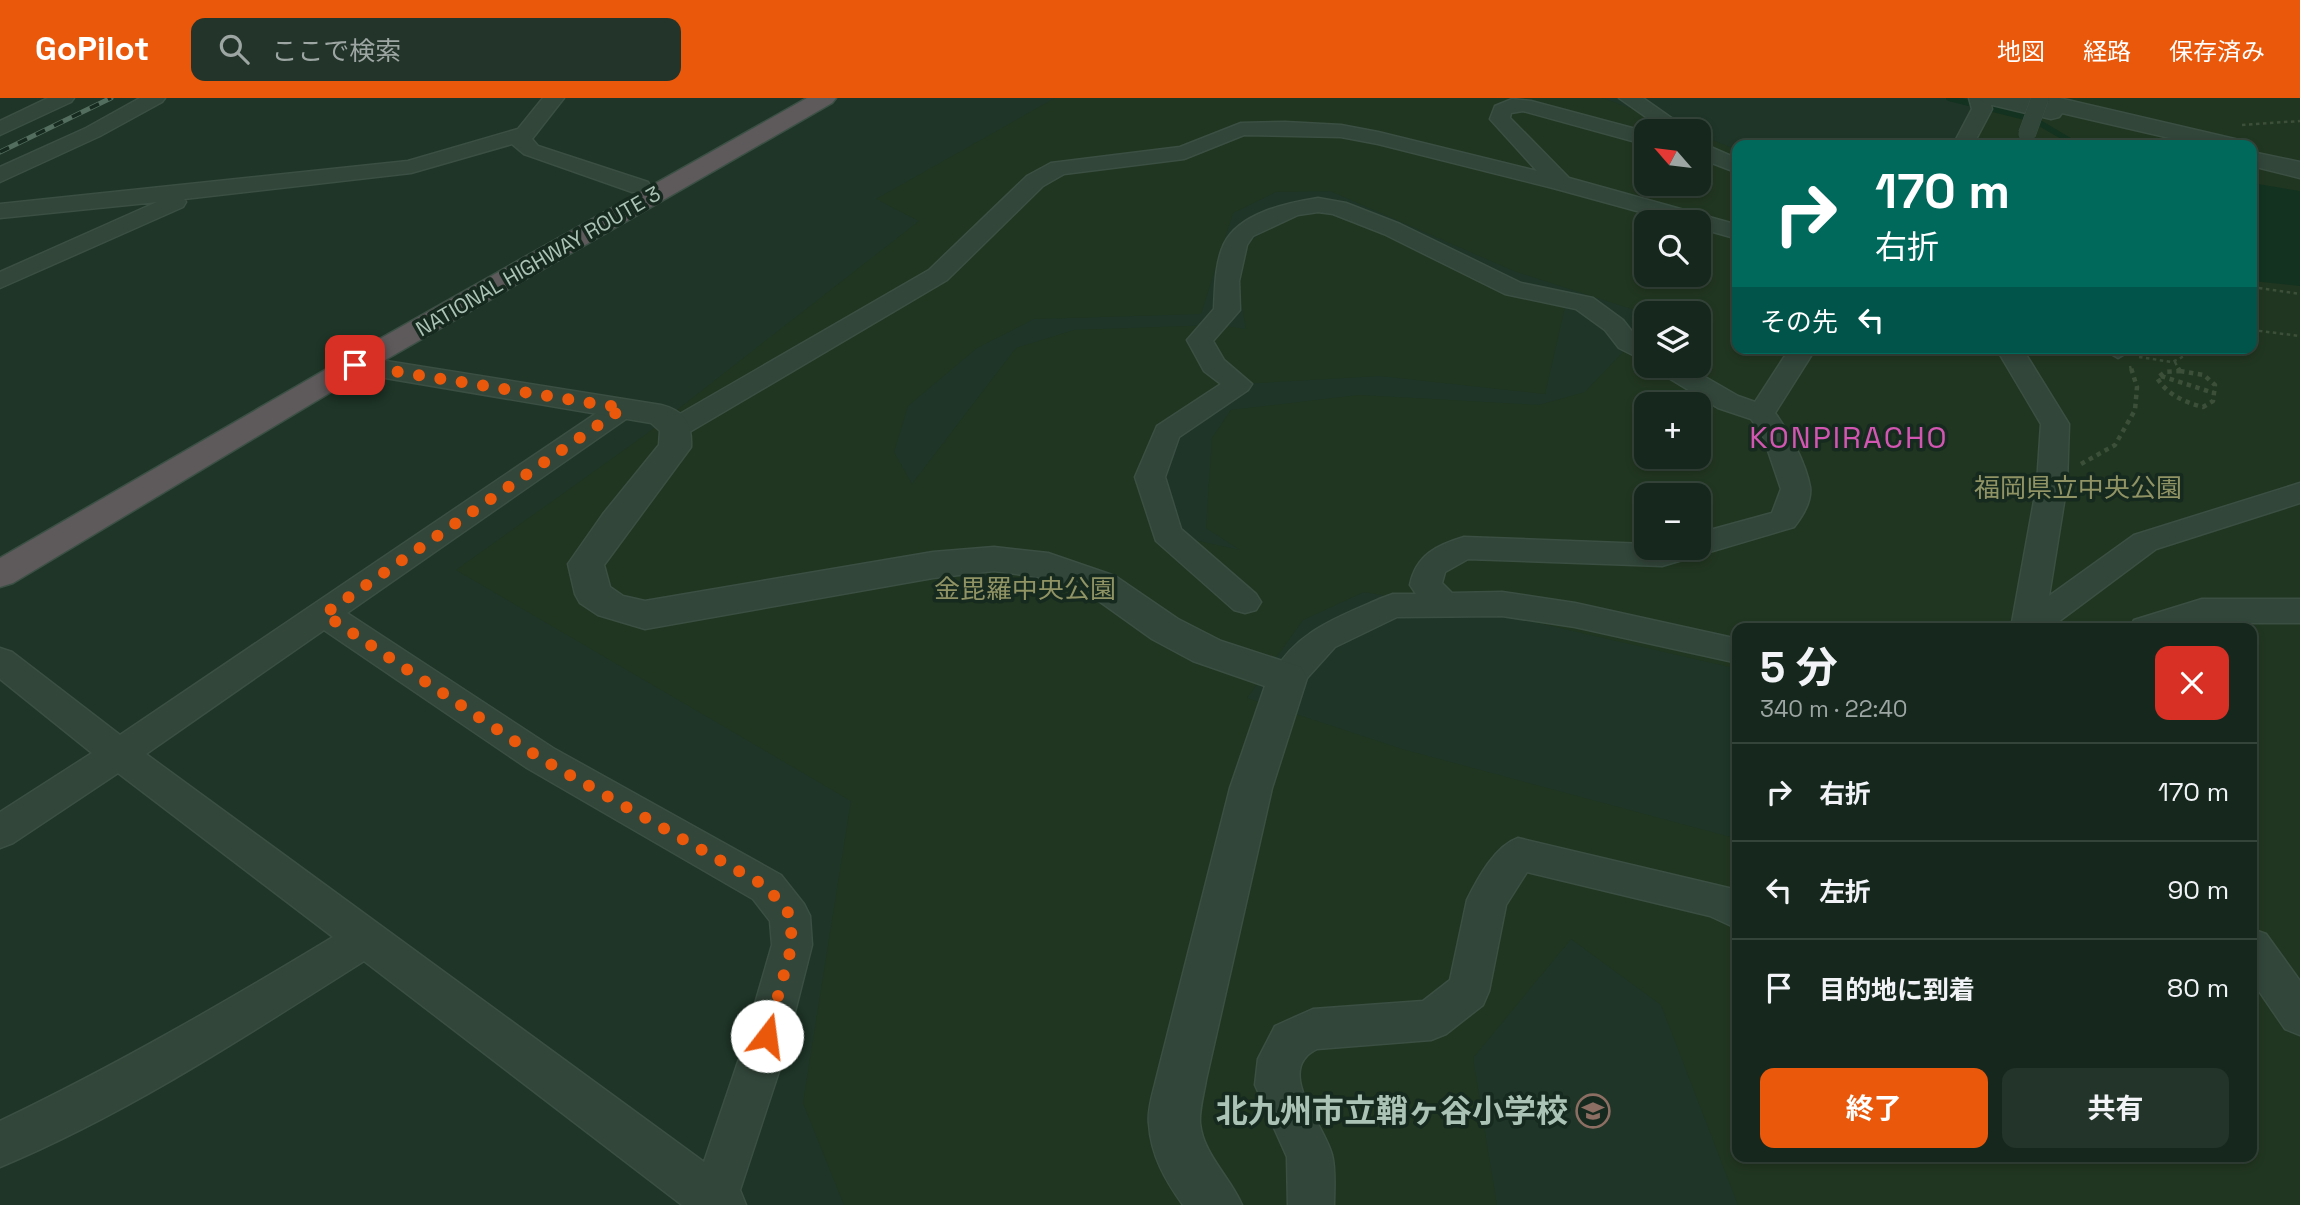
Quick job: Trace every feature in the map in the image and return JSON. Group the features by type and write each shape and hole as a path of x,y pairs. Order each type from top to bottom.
{"highway":[{"name":"NATIONAL HIGHWAY ROUTE 3","path":"0,554 342,355 798,98"},
{"name":"NATIONAL HIGHWAY ROUTE 3","path":"0,574 355,365 824,98"}],"street":[{"path":"0,129 64,98"},
{"path":"0,175 93,132 155,98"},
{"path":"554,98 520,140 531,150 640,187"},
{"path":"1629,98 1661,119"},
{"path":"1966,140 1982,109 1979,98"},
{"path":"1992,98 2169,140"},
{"path":"2029,98 2209,140"},
{"path":"2027,134 2040,98"},
{"path":"1561,184 1500,119 1502,110 1512,105 1524,105 1634,135"},
{"path":"676,428 938,275 1035,181 1059,168 1184,153 1241,129 1341,131 1378,138 1732,230"},
{"path":"0,211 411,167 526,133"},
{"path":"1712,145 1732,150"},
{"path":"2257,151 2300,160"},
{"path":"1712,156 1732,164"},
{"path":"2257,160 2300,170"},
{"path":"0,281 203,189"},
{"path":"1245,603 1167,534 1150,477 1167,432 1239,384 1213,365 1200,340 1227,310 1227,281 1235,245 1245,231 1292,209 1318,205 1338,208 1392,229 1514,289 1584,303 1614,325 1634,346"},
{"path":"1761,413 1799,354"},
{"path":"2013,354 2055,424 2052,485 2028,623"},
{"path":"355,365 661,415 676,428"},
{"path":"1688,378 1728,402 1761,413 1777,435 1796,489 1790,511 1783,520 1711,541"},
{"path":"0,832 119,754 623,408"},
{"path":"676,428 675,447 615,522 586,564 593,594 611,606 645,615 933,565 994,559 1048,566 1102,585 1165,629 1207,651 1287,678"},
{"path":"2034,623 2145,542 2300,493"},
{"path":"1444,605 1426,585 1428,570 1438,560 1465,548 1634,555"},
{"path":"1215,1205 1183,1160 1174,1122 1193,1027 1251,788 1287,678 1323,638 1393,606 1502,604 1575,615 1732,650"},
{"path":"2163,623 2203,611 2300,611"},
{"path":"0,661 119,754 367,937 714,1202 761,1059 792,945 790,915 767,887 540,758 324,614"},
{"path":"1311,1205 1310,1156 1277,1085 1280,1059 1290,1040 1313,1029 1431,1020 1468,991 1487,900 1518,854 1719,901 1732,909"},
{"path":"0,1144 106,1093 189,1046 367,937"},
{"path":"2257,954 2300,1015"}],"path":[{"path":"2257,288 2300,294"},
{"path":"2257,331 2300,336"},
{"path":"2072,468 2115,446 2136,410 2137,387 2130,368 2132,355 2163,363 2182,362 2193,354"},
{"path":"2175,362 2180,371"},
{"path":"2180,371 2204,375 2216,385 2213,401 2203,407 2182,402 2161,386 2157,378 2160,376 2165,372 2180,371"},
{"path":"2160,376 2214,393"}],"green space":[{"path":"1055,98 1603,98 1658,119 1634,119 1634,196 1712,196 1712,140 1732,148 1732,354 2257,354 2257,140 1974,140 1995,98 2300,98 2300,1205 1738,1205 1661,1005 1571,939 1473,1058 1497,1205 844,1205 803,1103 851,801 456,570 645,435 919,221 876,199"}],"shaded area":[{"path":"2257,184 2300,191 2300,286 2257,282"}],"waterway":[{"path":"1949,98 2033,119 2069,140"}],"railway":[{"path":"0,152 111,98"}],"place":[{"name":"北九州市立鞘ヶ谷小学校","path":"1593,1111"}],"district":[{"name":"KONPIRACHO","path":"1849,437"}],"route":[{"path":"355,365 623,408 324,614 540,758 767,887 790,915 792,945 767,1036"}],"park label":[{"name":"福岡県立中央公園","path":"2078,488"},
{"name":"金毘羅中央公園","path":"1025,589"}]}
